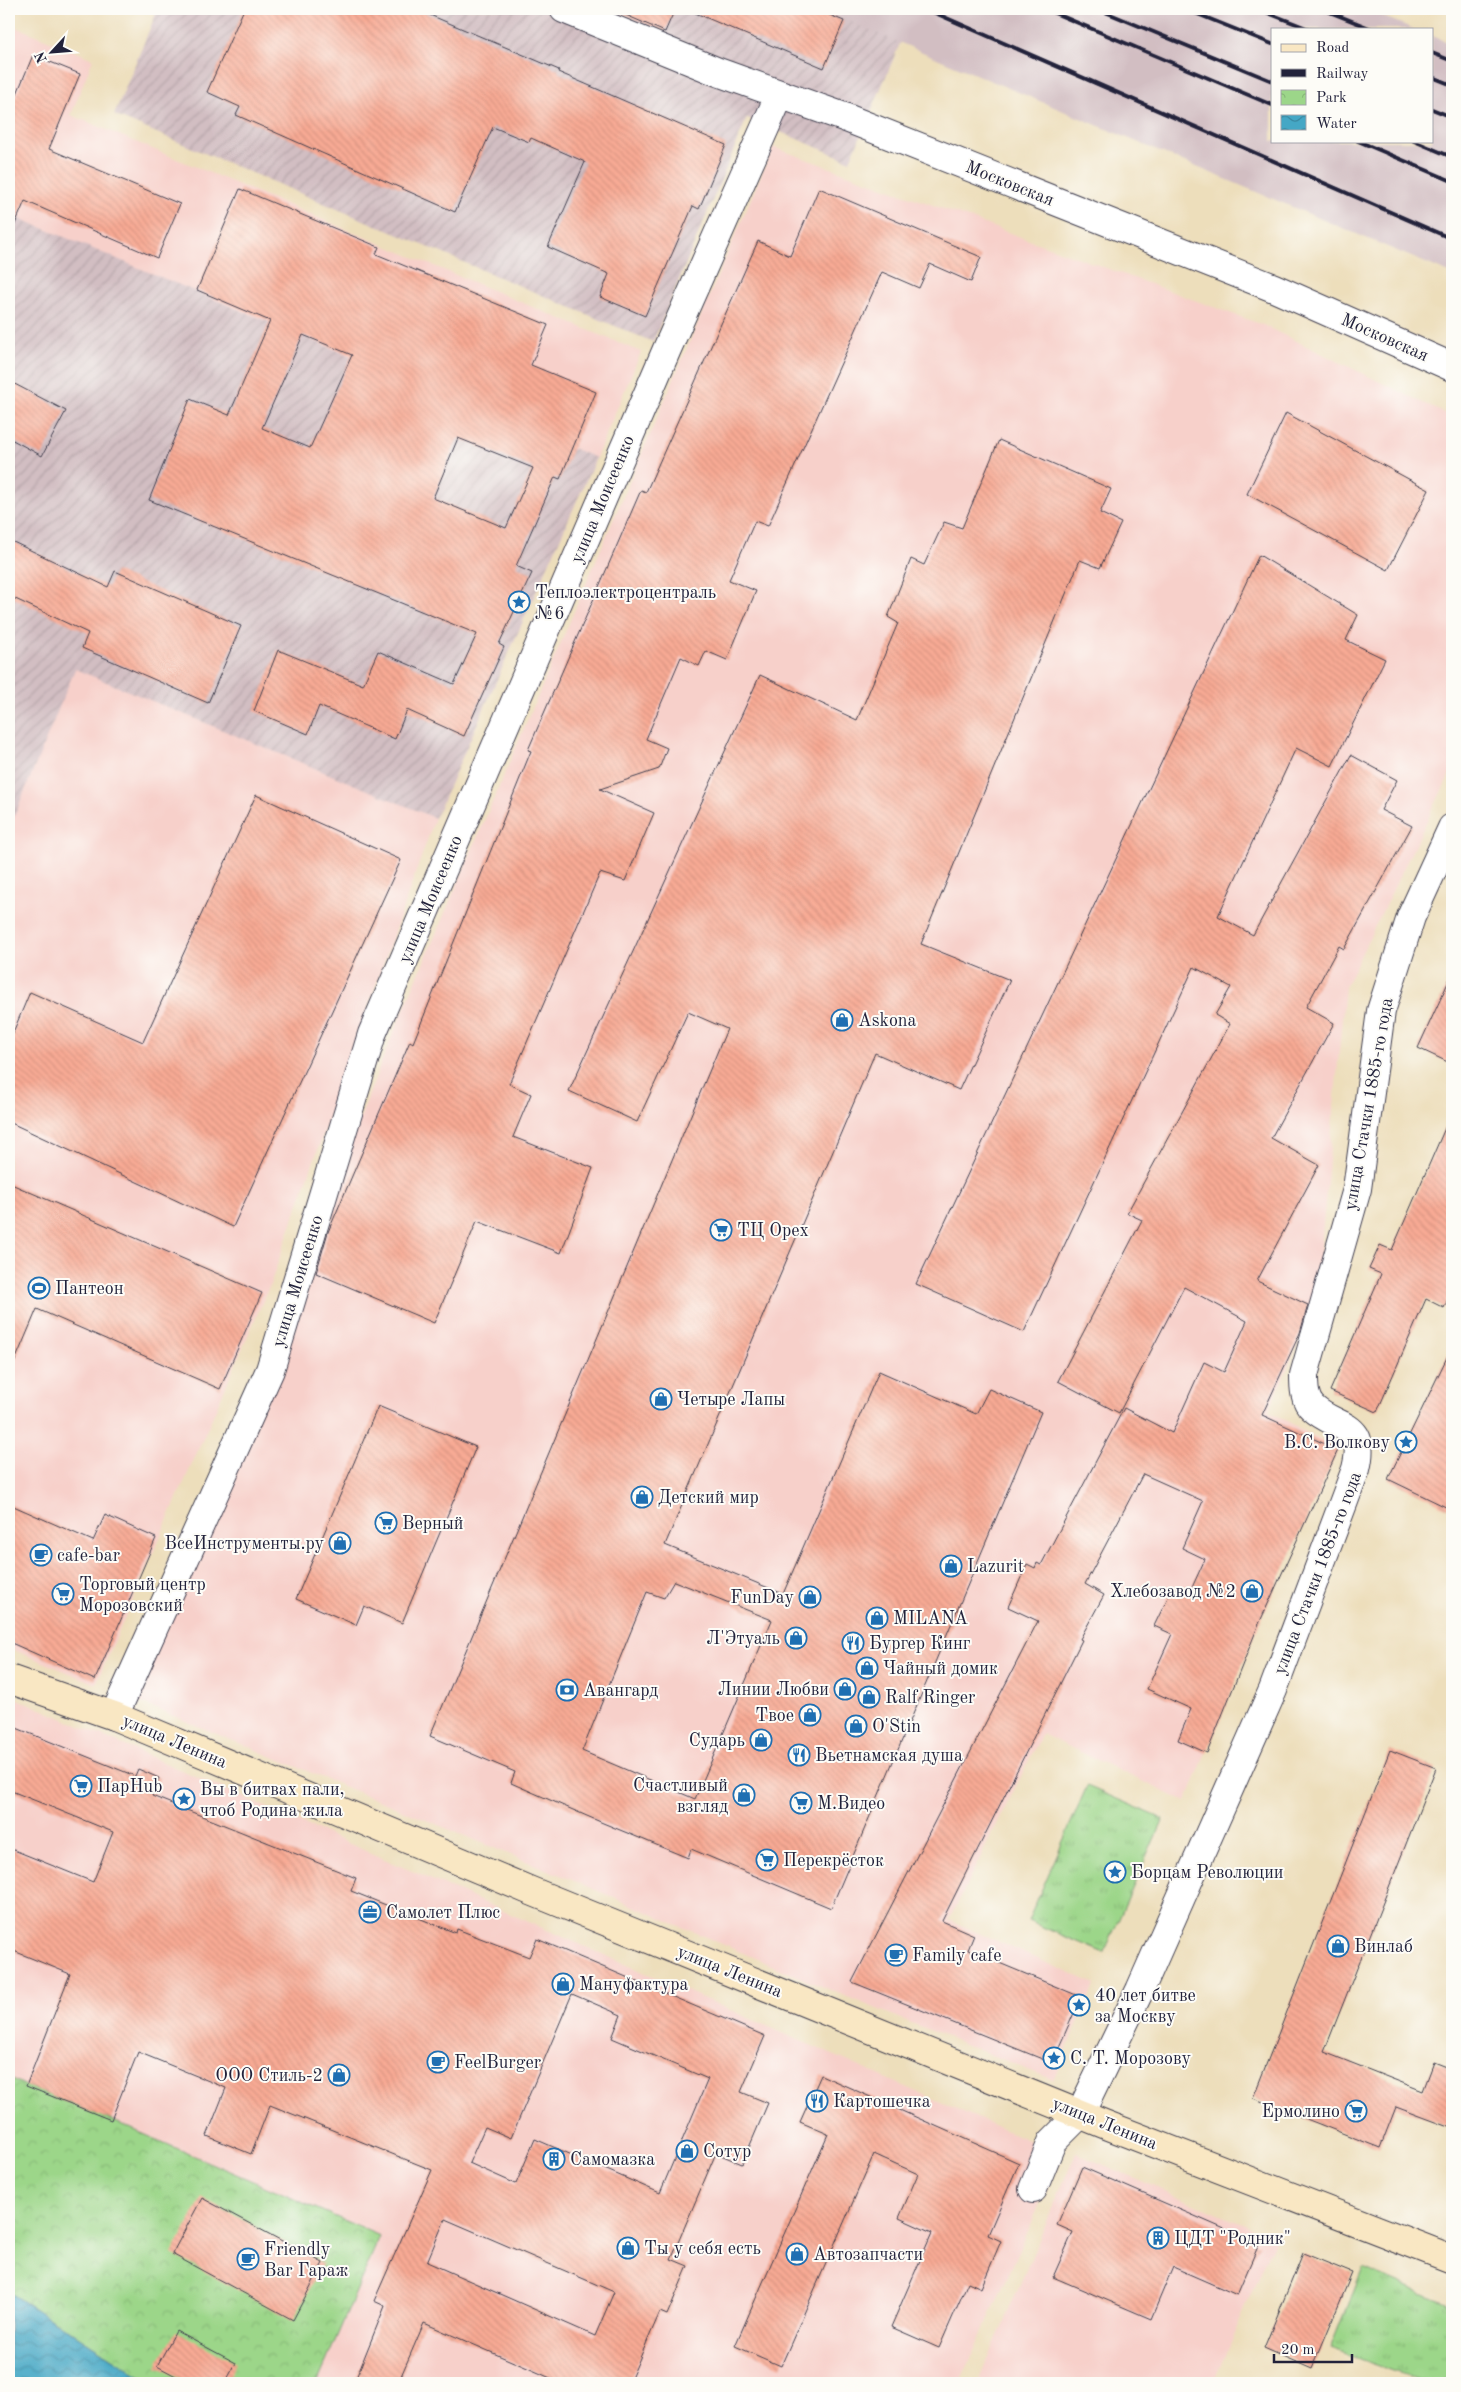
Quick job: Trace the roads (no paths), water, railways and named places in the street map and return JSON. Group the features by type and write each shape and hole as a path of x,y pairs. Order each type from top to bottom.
{"main road":[{"name":"улица Ленина","path":"9,1679 114,1716 514,1884 1080,2114 1452,2259"}],"street":[{"name":"Московская","path":"564,9 718,72 780,94 1274,288 1452,367"},
{"name":"улица Моисеенко","path":"114,1716 270,1370 372,1034 659,368 780,94"},
{"name":"улица Стачки 1885-го года","path":"1033,2189 1052,2142 1080,2114 1140,1990 1273,1690 1356,1469 1359,1455 1358,1442 1349,1428 1312,1408 1304,1391 1304,1376 1357,1189 1381,1011 1412,917 1452,828"}],"water":[{"path":"9,2292 151,2383 9,2383"}],"railway":[{"path":"926,9 1452,239"},
{"path":"1045,9 1271,105"},
{"path":"1098,9 1271,81"},
{"path":"1185,9 1271,44"},
{"path":"1258,9 1306,28"},
{"path":"1322,9 1370,28"},
{"path":"1434,54 1452,61"},
{"path":"1434,78 1452,85"},
{"path":"1434,110 1452,117"},
{"path":"1360,142 1452,181"},
{"path":"1416,142 1452,157"}],"place":[{"name":"Теплоэлектроцентраль №6","path":"519,602"},
{"name":"Askona","path":"842,1020"},
{"name":"ТЦ Орех","path":"721,1230"},
{"name":"Пантеон","path":"39,1288"},
{"name":"Четыре Лапы","path":"661,1399"},
{"name":"В.С. Волкову","path":"1406,1442"},
{"name":"Детский мир","path":"642,1497"},
{"name":"Верный","path":"386,1523"},
{"name":"ВсеИнструменты.ру","path":"340,1543"},
{"name":"cafe-bar","path":"41,1555"},
{"name":"Lazurit","path":"951,1566"},
{"name":"Хлебозавод №2","path":"1252,1591"},
{"name":"Торговый центр Морозовский","path":"63,1594"},
{"name":"FunDay","path":"810,1597"},
{"name":"MILANA","path":"877,1618"},
{"name":"Л'Этуаль","path":"796,1638"},
{"name":"Бургер Кинг","path":"853,1643"},
{"name":"Чайный домик","path":"867,1668"},
{"name":"Линии Любви","path":"845,1689"},
{"name":"Авангард","path":"567,1690"},
{"name":"Ralf Ringer","path":"869,1697"},
{"name":"Твое","path":"810,1715"},
{"name":"O'Stin","path":"856,1726"},
{"name":"Сударь","path":"761,1740"},
{"name":"Вьетнамская душа","path":"799,1755"},
{"name":"ПарHub","path":"81,1786"},
{"name":"Счастливый взгляд","path":"744,1795"},
{"name":"Вы в битвах пали, чтоб Родина жила","path":"184,1799"},
{"name":"М.Видео","path":"801,1803"},
{"name":"Перекрёсток","path":"767,1860"},
{"name":"Борцам Революции","path":"1115,1872"},
{"name":"Самолет Плюс","path":"370,1912"},
{"name":"Винлаб","path":"1338,1946"},
{"name":"Family cafe","path":"896,1955"},
{"name":"Мануфактура","path":"563,1984"},
{"name":"40 лет битве за Москву","path":"1079,2005"},
{"name":"С. Т. Морозову","path":"1054,2058"},
{"name":"FeelBurger","path":"438,2062"},
{"name":"ООО Стиль-2","path":"339,2075"},
{"name":"Картошечка","path":"817,2101"},
{"name":"Ермолино","path":"1356,2111"},
{"name":"Сотур","path":"687,2151"},
{"name":"Самомазка","path":"554,2159"},
{"name":"ЦДТ \"Родник\"","path":"1158,2238"},
{"name":"Ты у себя есть","path":"628,2248"},
{"name":"Автозапчасти","path":"797,2254"},
{"name":"Friendly Bar Гараж","path":"248,2259"}]}
